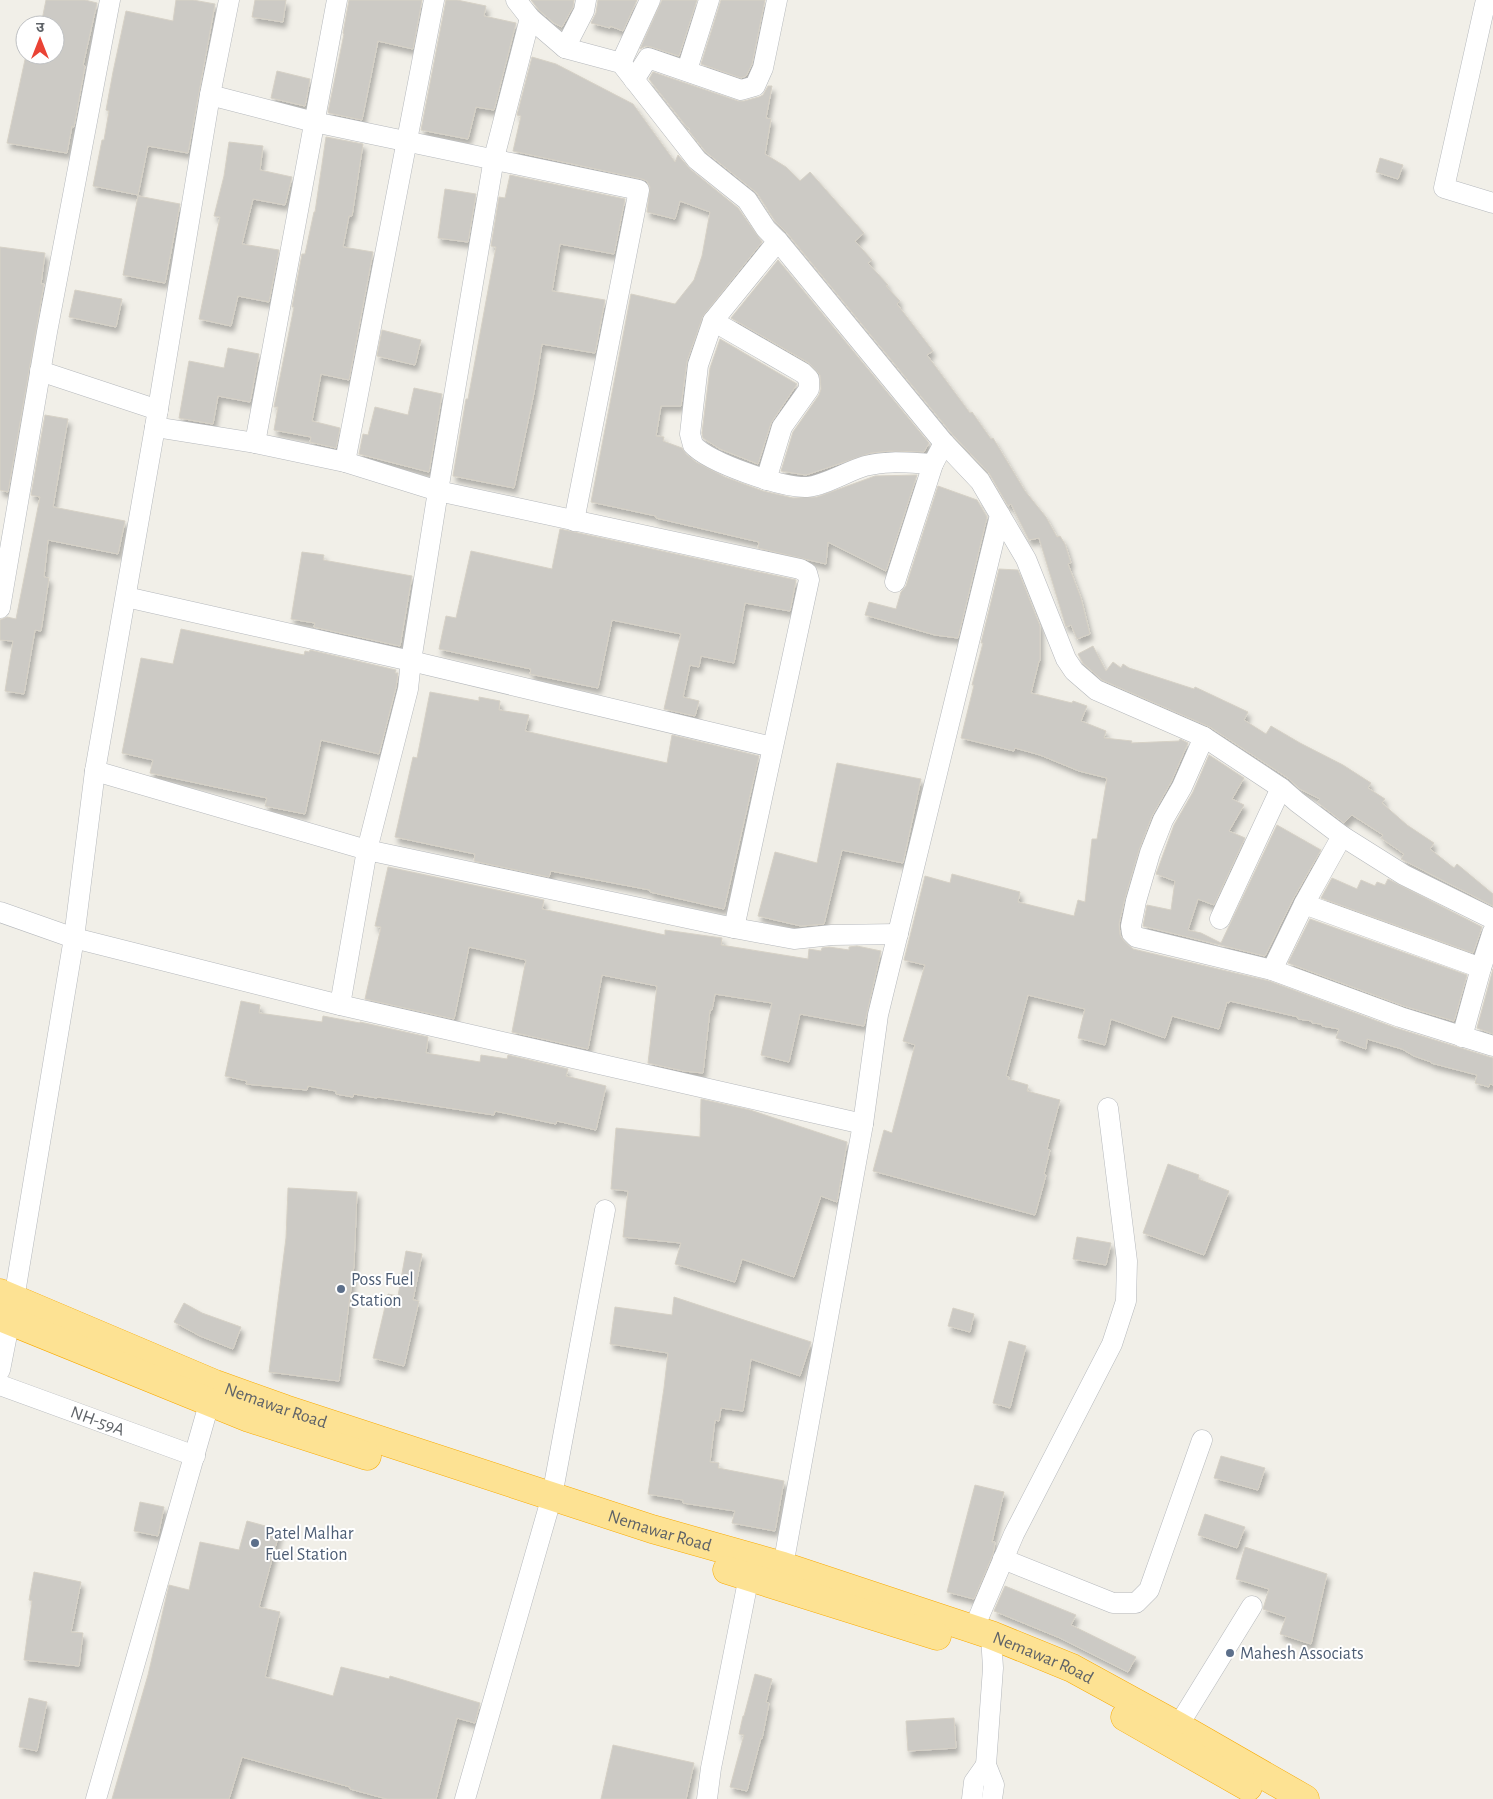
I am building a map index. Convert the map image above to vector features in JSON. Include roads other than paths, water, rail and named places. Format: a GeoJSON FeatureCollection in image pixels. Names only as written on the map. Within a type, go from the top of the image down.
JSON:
{"type":"FeatureCollection","features":[{"type":"Feature","properties":{"kind":"highway","name":"Nemawar Road"},"geometry":{"type":"LineString","coordinates":[[6,1308],[213,1393],[249,1418],[549,1504],[652,1529],[783,1566],[1072,1668],[1305,1799]]}},
{"type":"Feature","properties":{"kind":"highway","name":"Nemawar Road"},"geometry":{"type":"LineString","coordinates":[[549,1504],[748,1576],[986,1638],[1269,1799]]}},
{"type":"Feature","properties":{"kind":"street"},"geometry":{"type":"LineString","coordinates":[[0,608],[40,371],[110,0]]}},
{"type":"Feature","properties":{"kind":"street"},"geometry":{"type":"LineString","coordinates":[[0,1370],[6,1308],[74,938],[96,771],[210,95],[229,0]]}},
{"type":"Feature","properties":{"kind":"street"},"geometry":{"type":"LineString","coordinates":[[255,443],[337,0]]}},
{"type":"Feature","properties":{"kind":"street"},"geometry":{"type":"LineString","coordinates":[[345,462],[434,0]]}},
{"type":"Feature","properties":{"kind":"street"},"geometry":{"type":"LineString","coordinates":[[516,0],[530,18],[565,48],[621,63],[697,160],[747,200],[766,229],[778,241],[944,443],[980,481],[1026,558],[1058,641],[1074,671],[1096,690],[1204,737],[1281,788],[1342,836],[1404,875],[1493,919]]}},
{"type":"Feature","properties":{"kind":"street"},"geometry":{"type":"LineString","coordinates":[[565,48],[584,11],[586,0]]}},
{"type":"Feature","properties":{"kind":"street"},"geometry":{"type":"LineString","coordinates":[[621,63],[650,0]]}},
{"type":"Feature","properties":{"kind":"street"},"geometry":{"type":"LineString","coordinates":[[687,70],[709,0]]}},
{"type":"Feature","properties":{"kind":"street"},"geometry":{"type":"LineString","coordinates":[[634,80],[648,58],[741,90],[754,86],[763,68],[777,0]]}},
{"type":"Feature","properties":{"kind":"street"},"geometry":{"type":"LineString","coordinates":[[1486,0],[1444,188],[1493,203]]}},
{"type":"Feature","properties":{"kind":"street"},"geometry":{"type":"LineString","coordinates":[[340,1005],[366,850],[408,689],[438,491],[494,158],[530,18]]}},
{"type":"Feature","properties":{"kind":"street"},"geometry":{"type":"LineString","coordinates":[[210,95],[314,122],[494,158],[639,190],[574,521]]}},
{"type":"Feature","properties":{"kind":"street"},"geometry":{"type":"LineString","coordinates":[[778,241],[713,321],[698,365],[690,440],[696,448],[716,459],[766,480],[796,486],[809,487],[864,466],[879,463],[933,464]]}},
{"type":"Feature","properties":{"kind":"street"},"geometry":{"type":"LineString","coordinates":[[713,321],[803,373],[809,380],[809,389],[782,426],[766,480]]}},
{"type":"Feature","properties":{"kind":"street"},"geometry":{"type":"LineString","coordinates":[[40,371],[156,418],[255,443],[345,462],[438,491],[800,569],[808,573],[809,580],[734,928]]}},
{"type":"Feature","properties":{"kind":"street"},"geometry":{"type":"LineString","coordinates":[[895,582],[933,464],[944,443]]}},
{"type":"Feature","properties":{"kind":"street"},"geometry":{"type":"LineString","coordinates":[[783,1566],[863,1124],[878,1015],[1000,514]]}},
{"type":"Feature","properties":{"kind":"street"},"geometry":{"type":"LineString","coordinates":[[126,597],[411,661],[772,747]]}},
{"type":"Feature","properties":{"kind":"street"},"geometry":{"type":"LineString","coordinates":[[1204,737],[1182,787],[1163,820],[1150,853],[1136,901],[1131,926],[1132,933],[1136,937],[1272,970],[1400,1017],[1493,1046]]}},
{"type":"Feature","properties":{"kind":"street"},"geometry":{"type":"LineString","coordinates":[[96,771],[366,850],[734,928],[794,939],[832,934],[898,934]]}},
{"type":"Feature","properties":{"kind":"street"},"geometry":{"type":"LineString","coordinates":[[1220,919],[1281,788]]}},
{"type":"Feature","properties":{"kind":"street"},"geometry":{"type":"LineString","coordinates":[[1272,970],[1304,904],[1342,836]]}},
{"type":"Feature","properties":{"kind":"street"},"geometry":{"type":"LineString","coordinates":[[1304,904],[1481,968]]}},
{"type":"Feature","properties":{"kind":"street"},"geometry":{"type":"LineString","coordinates":[[0,912],[74,938],[340,1005],[863,1124]]}},
{"type":"Feature","properties":{"kind":"street"},"geometry":{"type":"LineString","coordinates":[[1462,1037],[1493,931]]}},
{"type":"Feature","properties":{"kind":"street"},"geometry":{"type":"LineString","coordinates":[[992,1799],[994,1785],[986,1765],[992,1668],[986,1638],[1004,1559],[1014,1534],[1112,1344],[1126,1301],[1127,1261],[1108,1108]]}},
{"type":"Feature","properties":{"kind":"street"},"geometry":{"type":"LineString","coordinates":[[465,1799],[549,1504],[605,1210]]}},
{"type":"Feature","properties":{"kind":"street","name":"NH-59A"},"geometry":{"type":"LineString","coordinates":[[0,1385],[195,1456]]}},
{"type":"Feature","properties":{"kind":"street"},"geometry":{"type":"LineString","coordinates":[[96,1799],[213,1393]]}},
{"type":"Feature","properties":{"kind":"street"},"geometry":{"type":"LineString","coordinates":[[1004,1559],[1113,1603],[1136,1603],[1150,1590],[1202,1440]]}},
{"type":"Feature","properties":{"kind":"street"},"geometry":{"type":"LineString","coordinates":[[707,1799],[748,1576]]}},
{"type":"Feature","properties":{"kind":"street"},"geometry":{"type":"LineString","coordinates":[[1178,1726],[1252,1606]]}},
{"type":"Feature","properties":{"kind":"street"},"geometry":{"type":"LineString","coordinates":[[972,1799],[974,1782],[986,1765]]}},
{"type":"Feature","properties":{"kind":"place","name":"Poss Fuel Station"},"geometry":{"type":"Point","coordinates":[341,1289]}},
{"type":"Feature","properties":{"kind":"place","name":"Patel Malhar Fuel Station"},"geometry":{"type":"Point","coordinates":[255,1543]}},
{"type":"Feature","properties":{"kind":"place","name":"Mahesh Associats"},"geometry":{"type":"Point","coordinates":[1230,1653]}}]}
